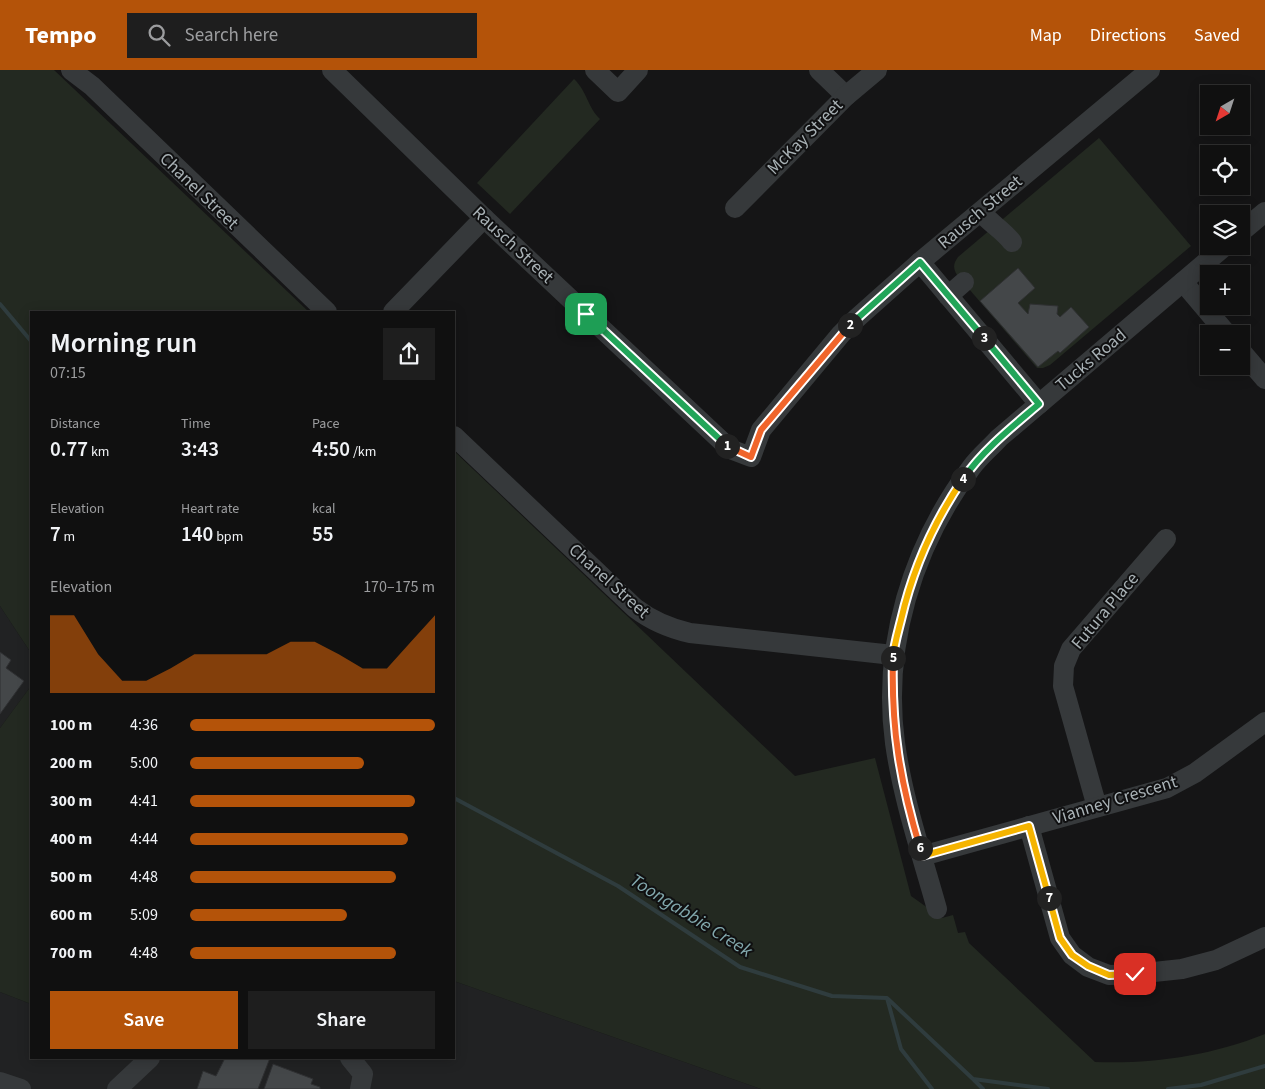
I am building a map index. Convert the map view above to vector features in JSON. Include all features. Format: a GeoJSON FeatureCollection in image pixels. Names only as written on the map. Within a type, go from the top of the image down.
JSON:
{"type":"FeatureCollection","features":[{"type":"Feature","properties":{"kind":"street","name":"Chanel Street"},"geometry":{"type":"LineString","coordinates":[[71,70],[92,86],[325,311]]}},
{"type":"Feature","properties":{"kind":"street","name":"Rausch Street"},"geometry":{"type":"LineString","coordinates":[[332,70],[484,218],[730,449],[751,457],[761,430],[841,334],[920,262],[1150,70]]}},
{"type":"Feature","properties":{"kind":"street"},"geometry":{"type":"LineString","coordinates":[[595,70],[618,92],[638,70]]}},
{"type":"Feature","properties":{"kind":"street"},"geometry":{"type":"LineString","coordinates":[[819,70],[846,96]]}},
{"type":"Feature","properties":{"kind":"street","name":"McKay Street"},"geometry":{"type":"LineString","coordinates":[[735,208],[846,96],[877,70]]}},
{"type":"Feature","properties":{"kind":"street"},"geometry":{"type":"LineString","coordinates":[[981,212],[994,227],[1004,231],[1012,242]]}},
{"type":"Feature","properties":{"kind":"street"},"geometry":{"type":"LineString","coordinates":[[1250,224],[1265,212]]}},
{"type":"Feature","properties":{"kind":"street"},"geometry":{"type":"LineString","coordinates":[[394,311],[484,218]]}},
{"type":"Feature","properties":{"kind":"street","name":"Tucks Road"},"geometry":{"type":"LineString","coordinates":[[937,909],[907,806],[895,744],[892,700],[893,655],[908,589],[920,556],[936,520],[972,466],[1000,438],[1039,404],[1214,255]]}},
{"type":"Feature","properties":{"kind":"street"},"geometry":{"type":"LineString","coordinates":[[920,262],[1039,404]]}},
{"type":"Feature","properties":{"kind":"street"},"geometry":{"type":"LineString","coordinates":[[948,296],[964,282]]}},
{"type":"Feature","properties":{"kind":"street"},"geometry":{"type":"LineString","coordinates":[[1183,282],[1219,325]]}},
{"type":"Feature","properties":{"kind":"street"},"geometry":{"type":"LineString","coordinates":[[1250,362],[1265,379]]}},
{"type":"Feature","properties":{"kind":"street","name":"Chanel Street"},"geometry":{"type":"LineString","coordinates":[[455,437],[635,608],[649,619],[670,629],[690,633],[893,655]]}},
{"type":"Feature","properties":{"kind":"street","name":"Futura Place"},"geometry":{"type":"LineString","coordinates":[[1097,807],[1064,686],[1064,666],[1071,649],[1166,539]]}},
{"type":"Feature","properties":{"kind":"street","name":"Vianney Crescent"},"geometry":{"type":"LineString","coordinates":[[922,856],[1167,788],[1195,773],[1265,722]]}},
{"type":"Feature","properties":{"kind":"street"},"geometry":{"type":"LineString","coordinates":[[1029,826],[1060,938],[1072,955],[1088,966],[1109,975],[1182,969],[1216,960],[1265,937]]}},
{"type":"Feature","properties":{"kind":"street"},"geometry":{"type":"LineString","coordinates":[[118,1089],[149,1059]]}},
{"type":"Feature","properties":{"kind":"street"},"geometry":{"type":"LineString","coordinates":[[351,1059],[363,1074],[360,1089]]}},
{"type":"Feature","properties":{"kind":"street"},"geometry":{"type":"LineString","coordinates":[[0,1082],[21,1089]]}},
{"type":"Feature","properties":{"kind":"shaded area"},"geometry":{"type":"Polygon","coordinates":[[[0,70],[54,70],[308,311],[30,311],[30,651],[0,606],[0,70]]]}},
{"type":"Feature","properties":{"kind":"shaded area"},"geometry":{"type":"Polygon","coordinates":[[[574,79],[600,119],[510,214],[477,183],[574,79]]]}},
{"type":"Feature","properties":{"kind":"shaded area"},"geometry":{"type":"Polygon","coordinates":[[[1099,138],[1191,246],[1050,365],[1037,368],[957,275],[954,264],[958,257],[1099,138]]]}},
{"type":"Feature","properties":{"kind":"shaded area"},"geometry":{"type":"Polygon","coordinates":[[[455,452],[795,776],[875,758],[911,896],[942,918],[953,915],[958,933],[965,932],[969,943],[1095,1062],[1138,1062],[1181,1057],[1223,1048],[1265,1034],[1265,1089],[761,1089],[455,981],[455,452]]]}},
{"type":"Feature","properties":{"kind":"shaded area"},"geometry":{"type":"Polygon","coordinates":[[[0,606],[30,651],[30,687],[0,728],[0,606]]]}},
{"type":"Feature","properties":{"kind":"shaded area"},"geometry":{"type":"Polygon","coordinates":[[[30,687],[30,1004],[0,992],[0,728],[30,687]]]}},
{"type":"Feature","properties":{"kind":"shaded area"},"geometry":{"type":"Polygon","coordinates":[[[455,981],[761,1089],[0,1089],[0,992],[30,1004],[30,1059],[455,1059],[455,981]]]}},
{"type":"Feature","properties":{"kind":"building"},"geometry":{"type":"Polygon","coordinates":[[[1018,268],[1035,288],[1018,303],[1028,314],[1030,304],[1058,306],[1057,314],[1060,317],[1071,307],[1089,327],[1060,353],[1058,351],[1038,367],[980,301],[1018,268]]]}},
{"type":"Feature","properties":{"kind":"building"},"geometry":{"type":"Polygon","coordinates":[[[0,652],[11,660],[6,668],[24,681],[0,714],[0,652]]]}},
{"type":"Feature","properties":{"kind":"building"},"geometry":{"type":"Polygon","coordinates":[[[224,1059],[270,1059],[258,1089],[197,1089],[203,1071],[216,1076],[224,1059]]]}},
{"type":"Feature","properties":{"kind":"building"},"geometry":{"type":"Polygon","coordinates":[[[273,1064],[313,1079],[311,1084],[320,1087],[320,1089],[264,1089],[273,1064]]]}},
{"type":"Feature","properties":{"kind":"waterway","name":"Toongabbie Creek"},"geometry":{"type":"LineString","coordinates":[[0,304],[30,340]]}},
{"type":"Feature","properties":{"kind":"waterway","name":"Toongabbie Creek"},"geometry":{"type":"LineString","coordinates":[[455,799],[618,886],[740,967],[832,996],[887,998],[901,1049],[932,1089]]}},
{"type":"Feature","properties":{"kind":"waterway"},"geometry":{"type":"LineString","coordinates":[[888,999],[973,1079],[1048,1089]]}},
{"type":"Feature","properties":{"kind":"waterway"},"geometry":{"type":"LineString","coordinates":[[1168,1089],[1201,1085],[1265,1066]]}},
{"type":"Feature","properties":{"kind":"waterway"},"geometry":{"type":"LineString","coordinates":[[974,1080],[983,1089]]}},
{"type":"Feature","properties":{"kind":"route"},"geometry":{"type":"LineString","coordinates":[[586,314],[730,449],[751,457],[761,430],[841,334],[920,262],[1039,404],[1000,438],[972,466],[936,520],[920,556],[908,589],[893,655],[892,700],[895,744],[907,806],[922,856],[1029,826],[1060,938],[1072,955],[1088,966],[1109,975],[1135,974]]}}]}
